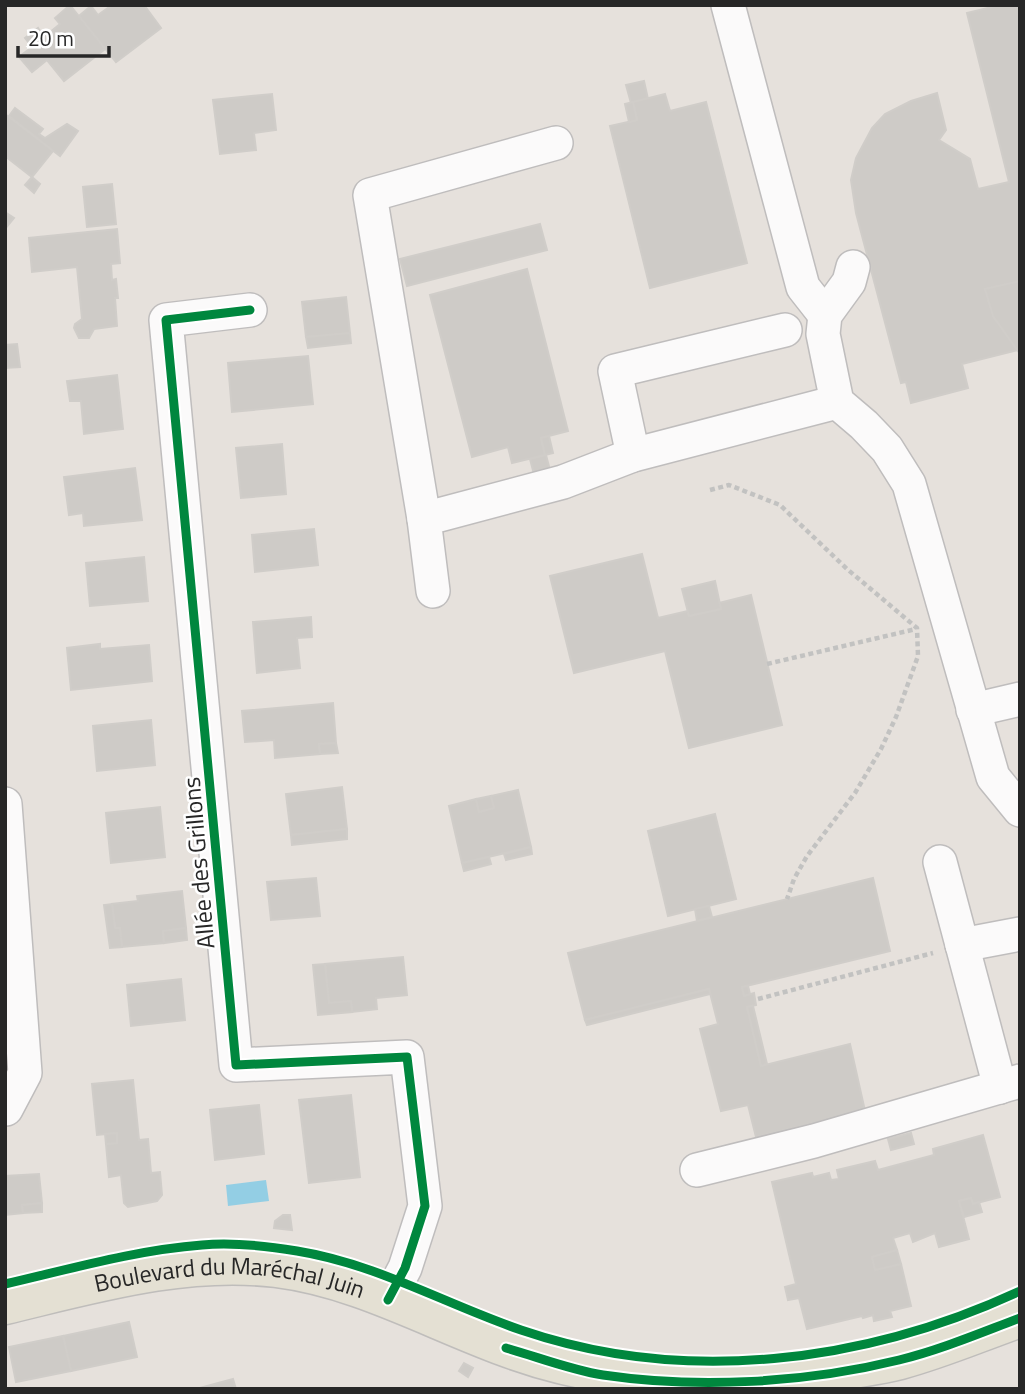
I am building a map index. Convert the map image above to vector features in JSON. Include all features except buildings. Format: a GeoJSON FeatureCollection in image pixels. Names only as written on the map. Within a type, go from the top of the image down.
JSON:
{"type":"FeatureCollection","features":[{"type":"Feature","properties":{"kind":"main road","name":"Boulevard du Maréchal Juin"},"geometry":{"type":"LineString","coordinates":[[5,1305],[144,1273],[205,1266],[275,1268],[337,1280],[506,1348],[601,1375],[713,1383],[844,1371],[901,1360],[1020,1318]]}},
{"type":"Feature","properties":{"kind":"street"},"geometry":{"type":"LineString","coordinates":[[728,5],[803,287],[825,315]]}},
{"type":"Feature","properties":{"kind":"street"},"geometry":{"type":"LineString","coordinates":[[433,591],[424,519],[370,195],[555,143]]}},
{"type":"Feature","properties":{"kind":"street"},"geometry":{"type":"LineString","coordinates":[[853,267],[849,282],[825,315],[823,334],[837,402],[887,449],[909,484],[993,777],[1020,810]]}},
{"type":"Feature","properties":{"kind":"street","name":"Allée des Grillons"},"geometry":{"type":"LineString","coordinates":[[250,310],[166,320],[236,1065],[407,1057],[425,1206],[405,1268],[388,1300]]}},
{"type":"Feature","properties":{"kind":"street"},"geometry":{"type":"LineString","coordinates":[[634,455],[615,370],[785,330]]}},
{"type":"Feature","properties":{"kind":"street"},"geometry":{"type":"LineString","coordinates":[[424,519],[563,482],[634,455],[837,402]]}},
{"type":"Feature","properties":{"kind":"street"},"geometry":{"type":"LineString","coordinates":[[973,710],[1020,699]]}},
{"type":"Feature","properties":{"kind":"street"},"geometry":{"type":"LineString","coordinates":[[5,804],[25,1073],[6,1109]]}},
{"type":"Feature","properties":{"kind":"street"},"geometry":{"type":"LineString","coordinates":[[697,1170],[814,1141],[1010,1084],[962,945],[940,862]]}},
{"type":"Feature","properties":{"kind":"street"},"geometry":{"type":"LineString","coordinates":[[962,945],[1020,934]]}},
{"type":"Feature","properties":{"kind":"path"},"geometry":{"type":"LineString","coordinates":[[710,490],[729,485],[780,505],[847,569],[917,628],[918,656],[886,738],[870,770],[807,856],[794,878],[787,899]]}},
{"type":"Feature","properties":{"kind":"path"},"geometry":{"type":"LineString","coordinates":[[767,664],[917,628]]}},
{"type":"Feature","properties":{"kind":"path"},"geometry":{"type":"LineString","coordinates":[[758,999],[962,945]]}},
{"type":"Feature","properties":{"kind":"water"},"geometry":{"type":"Polygon","coordinates":[[[266,1180],[269,1201],[228,1206],[226,1185],[266,1180]]]}},
{"type":"Feature","properties":{"kind":"cycle path"},"geometry":{"type":"LineString","coordinates":[[250,310],[166,320],[236,1065],[407,1057],[425,1206],[405,1268],[388,1300]]}},
{"type":"Feature","properties":{"kind":"cycle path"},"geometry":{"type":"LineString","coordinates":[[5,1284],[177,1247],[214,1244],[262,1246],[297,1251],[355,1265],[493,1320],[583,1347],[646,1358],[710,1361],[774,1358],[837,1350],[900,1335],[961,1316],[1020,1291]]}},
{"type":"Feature","properties":{"kind":"cycle path"},"geometry":{"type":"LineString","coordinates":[[506,1348],[591,1373],[639,1379],[676,1382],[790,1379],[899,1360],[1020,1318]]}}]}
